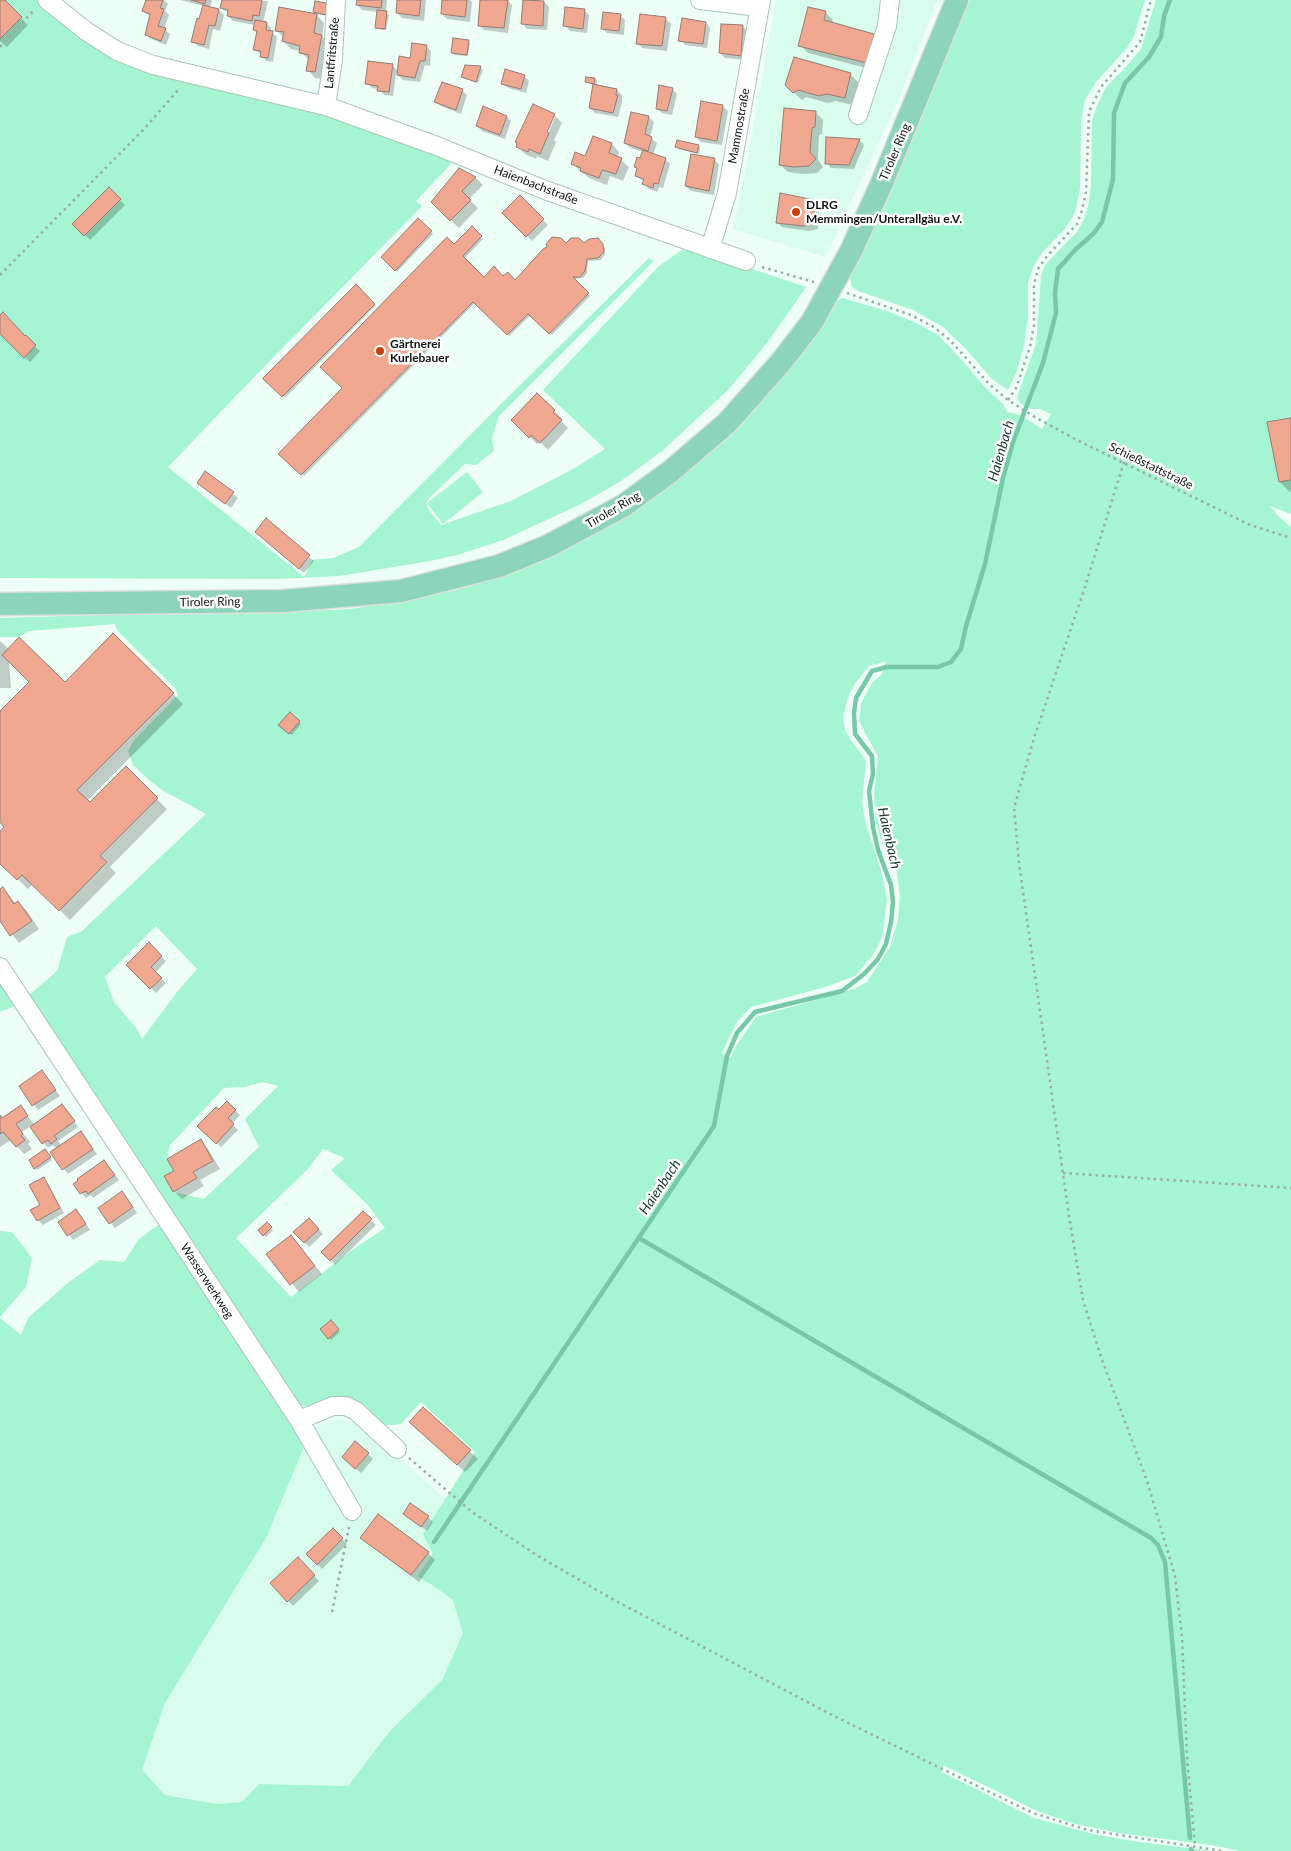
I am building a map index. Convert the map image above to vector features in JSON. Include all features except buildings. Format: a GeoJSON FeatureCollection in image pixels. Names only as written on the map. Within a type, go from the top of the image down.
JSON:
{"type":"FeatureCollection","features":[{"type":"Feature","properties":{"kind":"main road","name":"Tiroler Ring"},"geometry":{"type":"LineString","coordinates":[[0,604],[273,601],[357,596],[401,591],[499,566],[548,546],[623,506],[650,488],[701,447],[727,423],[782,361],[812,322],[819,287],[881,185],[957,0]]}},
{"type":"Feature","properties":{"kind":"street","name":"Lantfritstraße"},"geometry":{"type":"LineString","coordinates":[[326,106],[333,60],[336,0]]}},
{"type":"Feature","properties":{"kind":"street"},"geometry":{"type":"LineString","coordinates":[[700,0],[760,3]]}},
{"type":"Feature","properties":{"kind":"street"},"geometry":{"type":"LineString","coordinates":[[858,114],[887,26],[890,0]]}},
{"type":"Feature","properties":{"kind":"street","name":"Haienbachstraße"},"geometry":{"type":"LineString","coordinates":[[42,3],[117,51],[153,65],[326,106],[437,146],[545,190],[746,261]]}},
{"type":"Feature","properties":{"kind":"street","name":"Mammostraße"},"geometry":{"type":"LineString","coordinates":[[710,249],[727,193],[760,3]]}},
{"type":"Feature","properties":{"kind":"street","name":"Wasserwerkweg"},"geometry":{"type":"LineString","coordinates":[[0,967],[298,1420],[352,1511]]}},
{"type":"Feature","properties":{"kind":"street"},"geometry":{"type":"LineString","coordinates":[[298,1420],[333,1406],[346,1406],[356,1411],[397,1449]]}},
{"type":"Feature","properties":{"kind":"path"},"geometry":{"type":"LineString","coordinates":[[746,261],[819,287],[911,315],[934,327],[950,340],[989,384],[1008,400],[1016,388],[1030,347],[1034,325],[1034,285],[1038,269],[1047,256],[1077,224],[1082,210],[1086,192],[1089,112],[1101,87],[1140,42],[1151,0]]}},
{"type":"Feature","properties":{"kind":"path"},"geometry":{"type":"LineString","coordinates":[[0,47],[42,3]]}},
{"type":"Feature","properties":{"kind":"path"},"geometry":{"type":"LineString","coordinates":[[0,275],[170,101],[190,74]]}},
{"type":"Feature","properties":{"kind":"path","name":"Schießstattstraße"},"geometry":{"type":"LineString","coordinates":[[1008,400],[1075,439],[1250,525],[1291,538]]}},
{"type":"Feature","properties":{"kind":"path"},"geometry":{"type":"LineString","coordinates":[[1124,462],[1084,590],[1034,738],[1014,808],[1019,863],[1083,1300],[1100,1357],[1147,1482],[1175,1576],[1182,1637],[1194,1845]]}},
{"type":"Feature","properties":{"kind":"path"},"geometry":{"type":"LineString","coordinates":[[1063,1173],[1291,1188]]}},
{"type":"Feature","properties":{"kind":"path"},"geometry":{"type":"LineString","coordinates":[[397,1449],[464,1506],[538,1556],[616,1601],[834,1716],[1033,1813],[1058,1822],[1103,1833],[1194,1845],[1222,1851]]}},
{"type":"Feature","properties":{"kind":"path"},"geometry":{"type":"LineString","coordinates":[[332,1612],[352,1511]]}},
{"type":"Feature","properties":{"kind":"shaded area"},"geometry":{"type":"Polygon","coordinates":[[[776,0],[937,0],[897,103],[825,257],[733,229],[745,174],[776,0]]]}},
{"type":"Feature","properties":{"kind":"shaded area"},"geometry":{"type":"Polygon","coordinates":[[[339,1419],[362,1424],[445,1499],[423,1534],[433,1554],[417,1575],[453,1600],[463,1632],[442,1680],[389,1732],[348,1786],[259,1784],[242,1802],[216,1804],[165,1795],[142,1770],[165,1703],[266,1538],[312,1428],[339,1419]]]}},
{"type":"Feature","properties":{"kind":"green space"},"geometry":{"type":"Polygon","coordinates":[[[0,0],[38,0],[101,51],[124,63],[146,71],[318,111],[452,159],[449,166],[416,201],[422,206],[168,467],[304,577],[312,560],[333,558],[359,547],[649,258],[653,261],[642,273],[499,416],[492,438],[494,451],[476,465],[465,464],[431,496],[426,503],[441,525],[511,501],[573,469],[605,449],[543,390],[659,266],[682,250],[701,252],[806,287],[767,343],[729,389],[662,451],[621,481],[581,504],[503,540],[457,555],[430,561],[339,576],[278,579],[0,578],[0,0]]]}},
{"type":"Feature","properties":{"kind":"green space"},"geometry":{"type":"Polygon","coordinates":[[[970,0],[1145,0],[1134,36],[1127,48],[1096,82],[1084,102],[1081,124],[1080,189],[1075,213],[1064,230],[1042,253],[1033,267],[1028,283],[1028,315],[1024,346],[1016,373],[1008,390],[992,379],[967,350],[943,327],[913,310],[858,291],[852,287],[850,278],[885,207],[970,0]]]}},
{"type":"Feature","properties":{"kind":"green space"},"geometry":{"type":"Polygon","coordinates":[[[1156,0],[1291,0],[1291,514],[1270,506],[1291,527],[1291,1851],[1240,1851],[1211,1845],[1119,1833],[1075,1824],[1037,1811],[943,1765],[942,1772],[1034,1818],[1097,1835],[1212,1851],[0,1851],[0,1318],[21,1335],[28,1318],[69,1282],[100,1260],[124,1262],[139,1239],[162,1222],[306,1442],[266,1538],[165,1703],[142,1770],[165,1795],[216,1804],[242,1802],[259,1784],[348,1786],[389,1732],[442,1680],[463,1633],[453,1600],[417,1576],[433,1554],[423,1534],[475,1452],[421,1402],[401,1424],[393,1425],[382,1425],[296,1404],[28,996],[57,971],[67,937],[82,931],[206,814],[162,790],[133,765],[128,751],[134,740],[178,695],[175,688],[117,630],[115,624],[29,631],[19,637],[0,637],[0,618],[247,614],[351,609],[456,590],[507,574],[555,555],[600,531],[635,511],[682,477],[721,444],[755,409],[792,367],[836,301],[842,298],[887,311],[938,335],[983,385],[1004,405],[1007,412],[1020,415],[1042,429],[1051,414],[1040,409],[1031,409],[1020,403],[1017,397],[1036,344],[1041,276],[1045,265],[1077,232],[1085,217],[1091,184],[1092,122],[1096,108],[1106,87],[1141,49],[1156,0]],[[886,661],[869,666],[848,696],[843,718],[845,731],[866,761],[862,802],[865,821],[882,874],[887,899],[883,933],[880,942],[873,955],[855,976],[825,987],[751,1007],[737,1022],[722,1053],[731,1058],[736,1046],[756,1017],[854,989],[867,982],[890,947],[898,920],[900,896],[897,872],[883,846],[876,823],[874,795],[878,757],[859,721],[861,703],[872,683],[882,674],[886,661]],[[156,926],[105,977],[114,1002],[137,1029],[142,1039],[177,992],[197,969],[156,926]],[[263,1082],[244,1087],[224,1088],[170,1145],[167,1159],[174,1171],[164,1176],[173,1192],[204,1199],[259,1147],[245,1119],[278,1086],[263,1082]],[[323,1149],[308,1169],[236,1238],[291,1297],[355,1248],[385,1228],[367,1204],[331,1170],[345,1158],[323,1149]]]}},
{"type":"Feature","properties":{"kind":"green space"},"geometry":{"type":"Polygon","coordinates":[[[467,472],[483,492],[443,524],[427,503],[467,472]]]}},
{"type":"Feature","properties":{"kind":"green space"},"geometry":{"type":"Polygon","coordinates":[[[0,979],[17,1005],[0,1012],[0,979]]]}},
{"type":"Feature","properties":{"kind":"green space"},"geometry":{"type":"Polygon","coordinates":[[[0,1231],[12,1232],[32,1258],[26,1287],[0,1317],[0,1231]]]}},
{"type":"Feature","properties":{"kind":"waterway","name":"Haienbach"},"geometry":{"type":"LineString","coordinates":[[434,1542],[714,1126],[727,1056],[737,1033],[755,1012],[842,991],[864,974],[878,959],[886,944],[893,902],[891,885],[878,850],[873,827],[869,791],[873,774],[872,756],[855,734],[854,713],[856,698],[872,671],[887,667],[938,667],[951,662],[961,649],[985,564],[1003,478],[1013,442],[1043,363],[1056,313],[1055,293],[1058,269],[1093,234],[1102,222],[1113,179],[1114,113],[1125,83],[1149,57],[1161,37],[1164,16],[1170,0]]}},
{"type":"Feature","properties":{"kind":"waterway"},"geometry":{"type":"LineString","coordinates":[[639,1238],[1151,1538],[1158,1545],[1165,1562],[1190,1838]]}},
{"type":"Feature","properties":{"kind":"place","name":"DLRG Memmingen/Unterallgäu e.V."},"geometry":{"type":"Point","coordinates":[796,212]}},
{"type":"Feature","properties":{"kind":"place","name":"Gärtnerei Kurlebauer"},"geometry":{"type":"Point","coordinates":[380,351]}}]}
